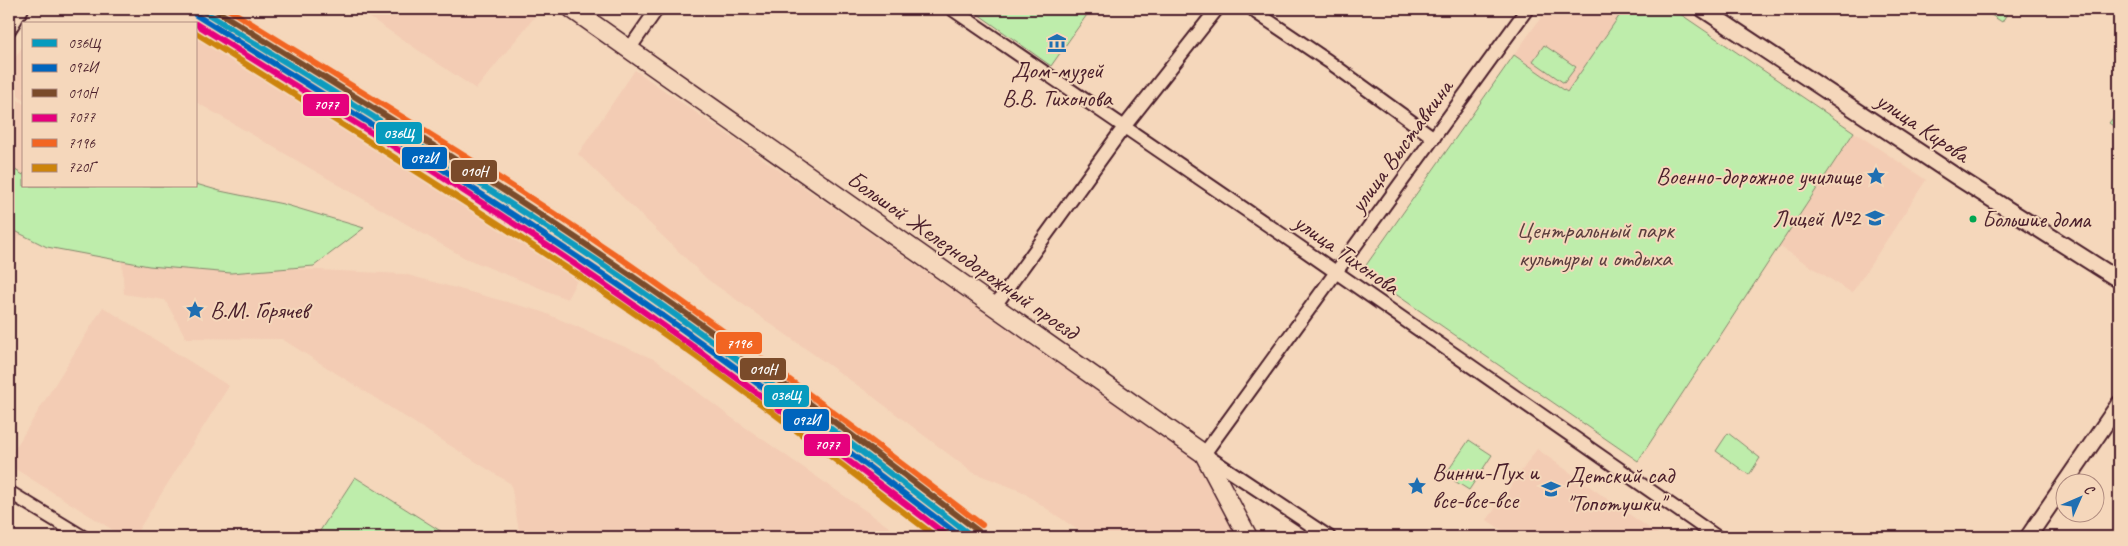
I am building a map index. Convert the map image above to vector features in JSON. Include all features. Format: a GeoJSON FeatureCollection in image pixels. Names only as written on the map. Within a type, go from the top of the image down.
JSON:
{"type":"FeatureCollection","features":[{"type":"Feature","properties":{"kind":"main road","name":"Большой Железнодорожный проезд"},"geometry":{"type":"LineString","coordinates":[[572,9],[630,48],[1204,454]]}},
{"type":"Feature","properties":{"kind":"main road"},"geometry":{"type":"LineString","coordinates":[[1204,454],[1248,537]]}},
{"type":"Feature","properties":{"kind":"street"},"geometry":{"type":"LineString","coordinates":[[9,30],[22,9]]}},
{"type":"Feature","properties":{"kind":"street"},"geometry":{"type":"LineString","coordinates":[[630,48],[657,9]]}},
{"type":"Feature","properties":{"kind":"street","name":"улица Тихонова"},"geometry":{"type":"LineString","coordinates":[[952,9],[1717,537]]}},
{"type":"Feature","properties":{"kind":"street"},"geometry":{"type":"LineString","coordinates":[[994,307],[1124,127],[1217,9]]}},
{"type":"Feature","properties":{"kind":"street"},"geometry":{"type":"LineString","coordinates":[[1253,9],[1434,138]]}},
{"type":"Feature","properties":{"kind":"street","name":"улица Выставкина"},"geometry":{"type":"LineString","coordinates":[[1204,454],[1527,9]]}},
{"type":"Feature","properties":{"kind":"street","name":"улица Кирова"},"geometry":{"type":"LineString","coordinates":[[1703,9],[1957,177],[2119,280]]}},
{"type":"Feature","properties":{"kind":"street"},"geometry":{"type":"LineString","coordinates":[[2028,537],[2119,404]]}},
{"type":"Feature","properties":{"kind":"street","name":"Большой Железнодорожный проезд"},"geometry":{"type":"LineString","coordinates":[[1204,454],[1329,537]]}},
{"type":"Feature","properties":{"kind":"street"},"geometry":{"type":"LineString","coordinates":[[9,492],[83,537]]}},
{"type":"Feature","properties":{"kind":"shaded area"},"geometry":{"type":"Polygon","coordinates":[[[357,9],[541,9],[476,89],[357,9]]]}},
{"type":"Feature","properties":{"kind":"shaded area"},"geometry":{"type":"Polygon","coordinates":[[[1547,9],[1624,9],[1567,92],[1514,55],[1547,9]]]}},
{"type":"Feature","properties":{"kind":"shaded area"},"geometry":{"type":"Polygon","coordinates":[[[198,29],[430,170],[582,271],[567,299],[465,258],[198,103],[198,29]]]}},
{"type":"Feature","properties":{"kind":"shaded area"},"geometry":{"type":"Polygon","coordinates":[[[22,47],[22,99],[9,90],[9,67],[22,47]]]}},
{"type":"Feature","properties":{"kind":"shaded area"},"geometry":{"type":"Polygon","coordinates":[[[635,70],[1204,465],[1239,537],[1088,537],[1021,491],[972,472],[867,392],[707,279],[578,154],[635,70]]]}},
{"type":"Feature","properties":{"kind":"shaded area"},"geometry":{"type":"Polygon","coordinates":[[[9,94],[22,103],[22,188],[52,188],[9,252],[9,94]]]}},
{"type":"Feature","properties":{"kind":"shaded area"},"geometry":{"type":"Polygon","coordinates":[[[1854,132],[1926,180],[1852,293],[1779,246],[1854,132]]]}},
{"type":"Feature","properties":{"kind":"shaded area"},"geometry":{"type":"Polygon","coordinates":[[[122,261],[404,274],[540,311],[656,360],[729,416],[902,536],[520,537],[511,484],[282,339],[186,338],[165,300],[124,294],[122,261]]]}},
{"type":"Feature","properties":{"kind":"shaded area"},"geometry":{"type":"Polygon","coordinates":[[[103,307],[229,386],[134,537],[124,537],[9,465],[9,458],[103,307]]]}},
{"type":"Feature","properties":{"kind":"shaded area","name":"Детский сад \"Топотушки\""},"geometry":{"type":"Polygon","coordinates":[[[1537,449],[1662,537],[1512,537],[1487,520],[1537,449]]]}},
{"type":"Feature","properties":{"kind":"green space"},"geometry":{"type":"Polygon","coordinates":[[[971,9],[1091,9],[1051,66],[971,9]]]}},
{"type":"Feature","properties":{"kind":"green space","name":"Центральный парк культуры и отдыха"},"geometry":{"type":"Polygon","coordinates":[[[1624,9],[1673,9],[1854,132],[1638,461],[1362,271],[1514,55],[1567,92],[1624,9]]]}},
{"type":"Feature","properties":{"kind":"green space"},"geometry":{"type":"Polygon","coordinates":[[[1982,9],[2010,9],[2002,22],[1982,9]]]}},
{"type":"Feature","properties":{"kind":"green space"},"geometry":{"type":"Polygon","coordinates":[[[1544,45],[1576,67],[1564,83],[1533,61],[1544,45]]]}},
{"type":"Feature","properties":{"kind":"green space"},"geometry":{"type":"Polygon","coordinates":[[[2119,110],[2119,130],[2109,123],[2119,110]]]}},
{"type":"Feature","properties":{"kind":"green space"},"geometry":{"type":"Polygon","coordinates":[[[9,166],[22,174],[22,188],[198,188],[198,185],[283,204],[364,228],[314,266],[231,273],[149,266],[47,247],[9,228],[9,166]]]}},
{"type":"Feature","properties":{"kind":"green space"},"geometry":{"type":"Polygon","coordinates":[[[1728,433],[1760,458],[1749,475],[1716,451],[1728,433]]]}},
{"type":"Feature","properties":{"kind":"green space"},"geometry":{"type":"Polygon","coordinates":[[[1469,440],[1492,455],[1469,490],[1445,475],[1469,440]]]}},
{"type":"Feature","properties":{"kind":"green space"},"geometry":{"type":"Polygon","coordinates":[[[355,477],[450,537],[316,537],[355,477]]]}},
{"type":"Feature","properties":{"kind":"railway"},"geometry":{"type":"LineString","coordinates":[[917,520],[939,537]]}},
{"type":"Feature","properties":{"kind":"transit line","name":"036Щ"},"geometry":{"type":"LineString","coordinates":[[200,9],[455,168],[605,266],[745,365],[973,537]]}},
{"type":"Feature","properties":{"kind":"transit line","name":"010Н"},"geometry":{"type":"LineString","coordinates":[[214,9],[463,164],[657,293],[842,428],[978,531]]}},
{"type":"Feature","properties":{"kind":"transit line","name":"7196"},"geometry":{"type":"LineString","coordinates":[[228,9],[472,161],[616,255],[801,388],[982,525]]}},
{"type":"Feature","properties":{"kind":"transit line","name":"092И"},"geometry":{"type":"LineString","coordinates":[[196,15],[450,174],[647,304],[738,369],[961,537]]}},
{"type":"Feature","properties":{"kind":"transit line","name":"7077"},"geometry":{"type":"LineString","coordinates":[[198,25],[449,182],[598,280],[775,406],[949,537]]}},
{"type":"Feature","properties":{"kind":"transit line","name":"720Г"},"geometry":{"type":"LineString","coordinates":[[198,34],[591,284],[766,408],[936,537]]}},
{"type":"Feature","properties":{"kind":"place","name":"Дом-музей В.В. Тихонова"},"geometry":{"type":"Point","coordinates":[1057,43]}},
{"type":"Feature","properties":{"kind":"place","name":"Военно-дорожное училище"},"geometry":{"type":"Point","coordinates":[1876,176]}},
{"type":"Feature","properties":{"kind":"place","name":"Лицей №2"},"geometry":{"type":"Point","coordinates":[1875,218]}},
{"type":"Feature","properties":{"kind":"place","name":"Большие дома"},"geometry":{"type":"Point","coordinates":[1973,219]}},
{"type":"Feature","properties":{"kind":"place","name":"В.М. Горячев"},"geometry":{"type":"Point","coordinates":[195,310]}},
{"type":"Feature","properties":{"kind":"place","name":"Винни-Пух и все-все-все"},"geometry":{"type":"Point","coordinates":[1417,486]}},
{"type":"Feature","properties":{"kind":"place","name":"Детский сад \"Топотушки\""},"geometry":{"type":"Point","coordinates":[1551,489]}}]}
